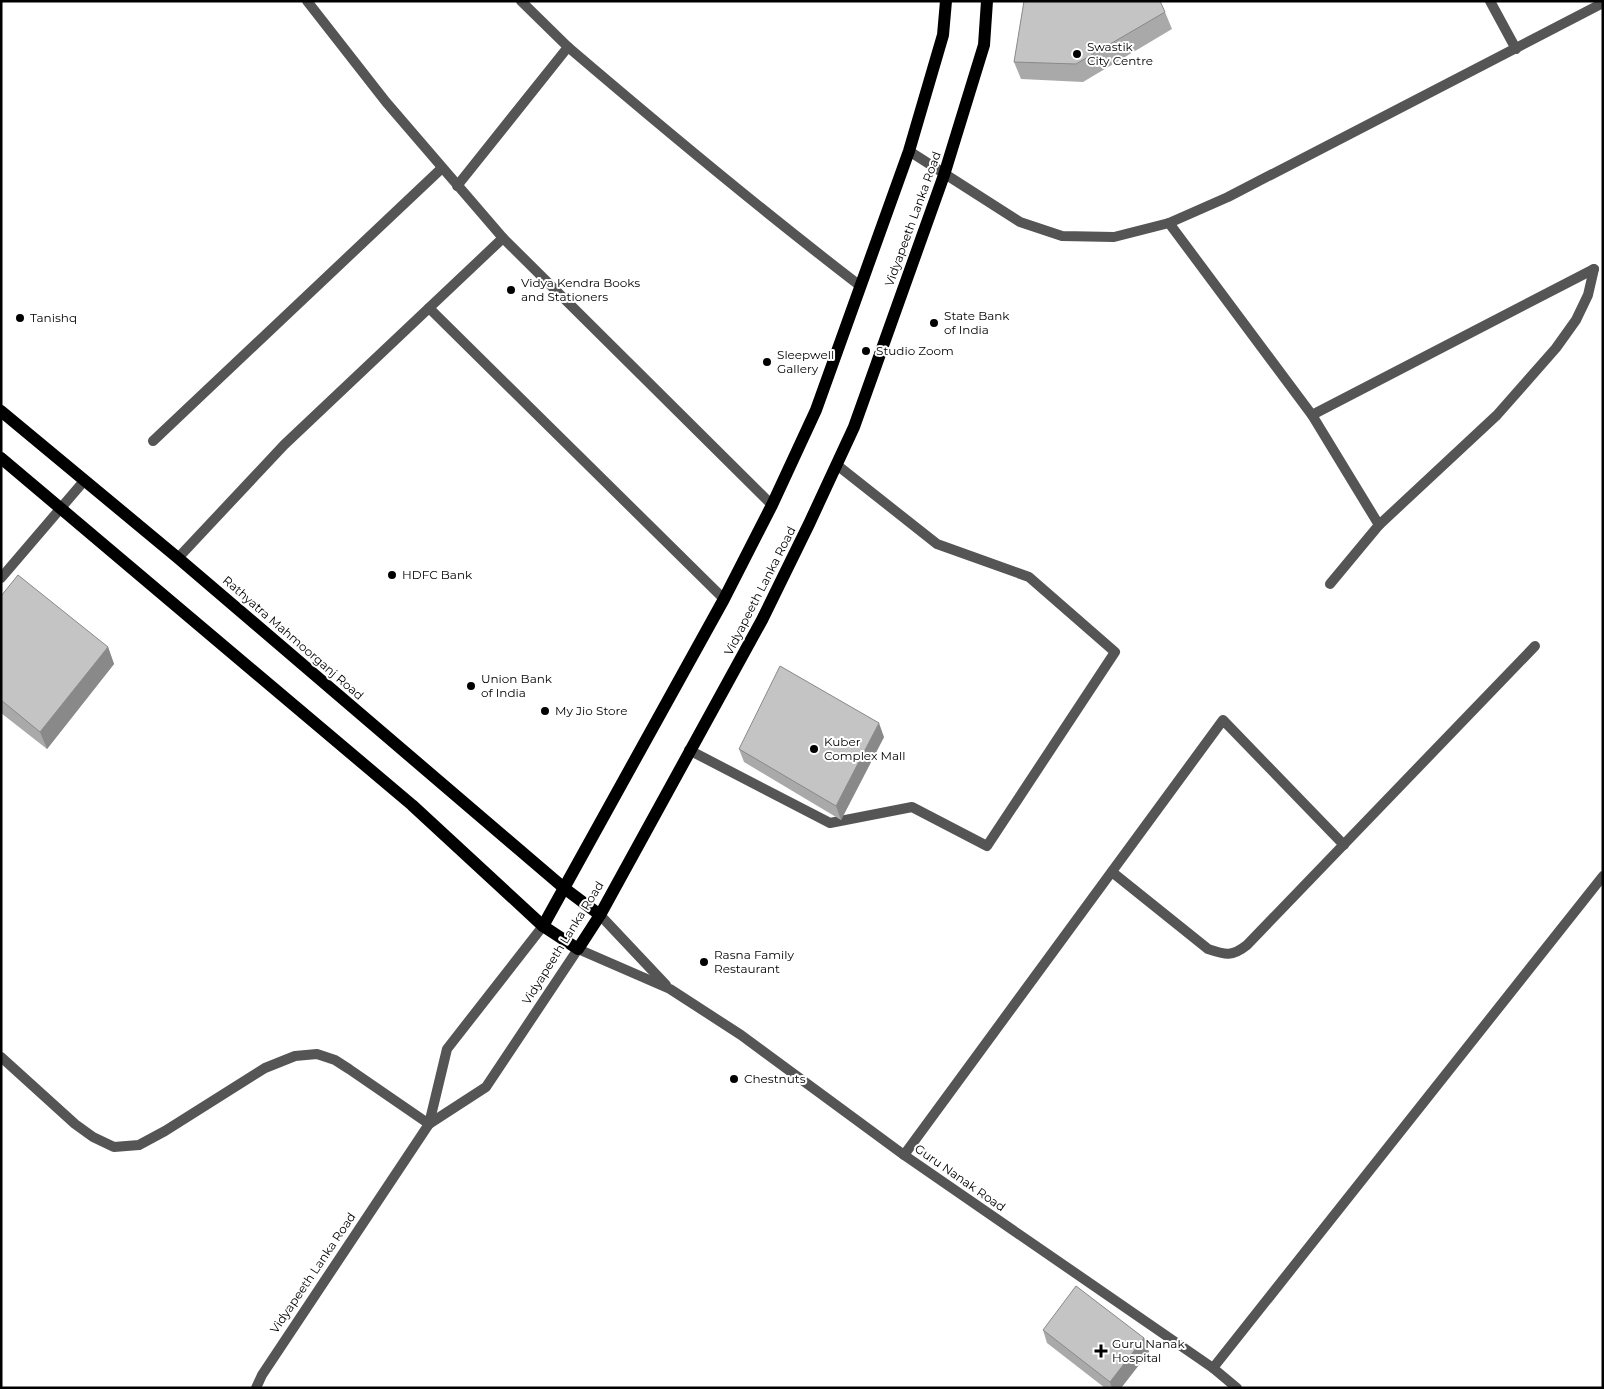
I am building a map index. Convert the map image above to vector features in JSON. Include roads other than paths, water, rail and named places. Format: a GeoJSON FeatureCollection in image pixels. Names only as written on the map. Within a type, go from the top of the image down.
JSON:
{"type":"FeatureCollection","features":[{"type":"Feature","properties":{"kind":"main road","name":"Vidyapeeth Lanka Road"},"geometry":{"type":"LineString","coordinates":[[543,926],[724,599],[772,505],[816,410],[859,285],[909,151],[943,35],[946,1]]}},
{"type":"Feature","properties":{"kind":"main road","name":"Vidyapeeth Lanka Road"},"geometry":{"type":"LineString","coordinates":[[578,949],[600,915],[762,620],[810,524],[854,427],[944,175],[984,46],[987,1]]}},
{"type":"Feature","properties":{"kind":"main road","name":"Rathyatra Mahmoorganj Road"},"geometry":{"type":"LineString","coordinates":[[1,411],[178,558],[564,888]]}},
{"type":"Feature","properties":{"kind":"main road"},"geometry":{"type":"LineString","coordinates":[[1,458],[412,804],[543,926]]}},
{"type":"Feature","properties":{"kind":"main road","name":"Guru Nanak Road"},"geometry":{"type":"LineString","coordinates":[[564,888],[600,915]]}},
{"type":"Feature","properties":{"kind":"main road","name":"Guru Nanak Road"},"geometry":{"type":"LineString","coordinates":[[543,926],[578,949]]}},
{"type":"Feature","properties":{"kind":"street"},"geometry":{"type":"LineString","coordinates":[[307,1],[386,102],[503,238],[772,505]]}},
{"type":"Feature","properties":{"kind":"street"},"geometry":{"type":"LineString","coordinates":[[521,1],[568,47],[723,178],[859,285]]}},
{"type":"Feature","properties":{"kind":"street"},"geometry":{"type":"LineString","coordinates":[[1490,1],[1516,49]]}},
{"type":"Feature","properties":{"kind":"street"},"geometry":{"type":"LineString","coordinates":[[909,151],[1020,222],[1062,236],[1114,237],[1169,223],[1228,197],[1603,3]]}},
{"type":"Feature","properties":{"kind":"street"},"geometry":{"type":"LineString","coordinates":[[457,186],[568,47]]}},
{"type":"Feature","properties":{"kind":"street"},"geometry":{"type":"LineString","coordinates":[[153,440],[442,168]]}},
{"type":"Feature","properties":{"kind":"street"},"geometry":{"type":"LineString","coordinates":[[1169,223],[1312,415],[1379,525]]}},
{"type":"Feature","properties":{"kind":"street"},"geometry":{"type":"LineString","coordinates":[[178,558],[284,445],[503,238]]}},
{"type":"Feature","properties":{"kind":"street"},"geometry":{"type":"LineString","coordinates":[[1312,415],[1594,269],[1588,295],[1576,320],[1556,348],[1497,415],[1379,525],[1330,584]]}},
{"type":"Feature","properties":{"kind":"street"},"geometry":{"type":"LineString","coordinates":[[429,308],[724,599]]}},
{"type":"Feature","properties":{"kind":"street"},"geometry":{"type":"LineString","coordinates":[[689,750],[830,823],[912,806],[987,846],[1115,652],[1029,576],[937,544],[837,465]]}},
{"type":"Feature","properties":{"kind":"street"},"geometry":{"type":"LineString","coordinates":[[1,578],[84,481]]}},
{"type":"Feature","properties":{"kind":"street"},"geometry":{"type":"LineString","coordinates":[[1112,872],[1208,949],[1224,954],[1237,953],[1247,945],[1535,646]]}},
{"type":"Feature","properties":{"kind":"street"},"geometry":{"type":"LineString","coordinates":[[904,1155],[1223,720],[1344,845]]}},
{"type":"Feature","properties":{"kind":"street"},"geometry":{"type":"LineString","coordinates":[[1213,1368],[1603,876]]}},
{"type":"Feature","properties":{"kind":"street","name":"Guru Nanak Road"},"geometry":{"type":"LineString","coordinates":[[600,915],[670,989]]}},
{"type":"Feature","properties":{"kind":"street","name":"Vidyapeeth Lanka Road"},"geometry":{"type":"LineString","coordinates":[[256,1388],[262,1375],[429,1124],[447,1049],[543,926]]}},
{"type":"Feature","properties":{"kind":"street","name":"Vidyapeeth Lanka Road"},"geometry":{"type":"LineString","coordinates":[[429,1124],[486,1087],[578,949]]}},
{"type":"Feature","properties":{"kind":"street","name":"Guru Nanak Road"},"geometry":{"type":"LineString","coordinates":[[578,949],[670,989],[741,1035],[904,1155],[1049,1257],[1213,1368],[1237,1388]]}},
{"type":"Feature","properties":{"kind":"street"},"geometry":{"type":"LineString","coordinates":[[1,1058],[75,1124],[93,1137],[114,1147],[139,1145],[165,1131],[265,1068],[295,1056],[317,1054],[335,1060],[350,1069],[429,1124]]}},
{"type":"Feature","properties":{"kind":"place","name":"Swastik City Centre"},"geometry":{"type":"Point","coordinates":[1077,54]}},
{"type":"Feature","properties":{"kind":"place","name":"Vidya Kendra Books and Stationers"},"geometry":{"type":"Point","coordinates":[511,290]}},
{"type":"Feature","properties":{"kind":"place","name":"Tanishq"},"geometry":{"type":"Point","coordinates":[20,318]}},
{"type":"Feature","properties":{"kind":"place","name":"State Bank of India"},"geometry":{"type":"Point","coordinates":[934,323]}},
{"type":"Feature","properties":{"kind":"place","name":"Studio Zoom"},"geometry":{"type":"Point","coordinates":[866,351]}},
{"type":"Feature","properties":{"kind":"place","name":"Sleepwell Gallery"},"geometry":{"type":"Point","coordinates":[767,362]}},
{"type":"Feature","properties":{"kind":"place","name":"HDFC Bank"},"geometry":{"type":"Point","coordinates":[392,575]}},
{"type":"Feature","properties":{"kind":"place","name":"Union Bank of India"},"geometry":{"type":"Point","coordinates":[471,686]}},
{"type":"Feature","properties":{"kind":"place","name":"My Jio Store"},"geometry":{"type":"Point","coordinates":[545,711]}},
{"type":"Feature","properties":{"kind":"place","name":"Kuber Complex Mall"},"geometry":{"type":"Point","coordinates":[814,749]}},
{"type":"Feature","properties":{"kind":"place","name":"Rasna Family Restaurant"},"geometry":{"type":"Point","coordinates":[704,962]}},
{"type":"Feature","properties":{"kind":"place","name":"Chestnuts"},"geometry":{"type":"Point","coordinates":[734,1079]}},
{"type":"Feature","properties":{"kind":"place","name":"Guru Nanak Hospital"},"geometry":{"type":"Point","coordinates":[1101,1351]}}]}
